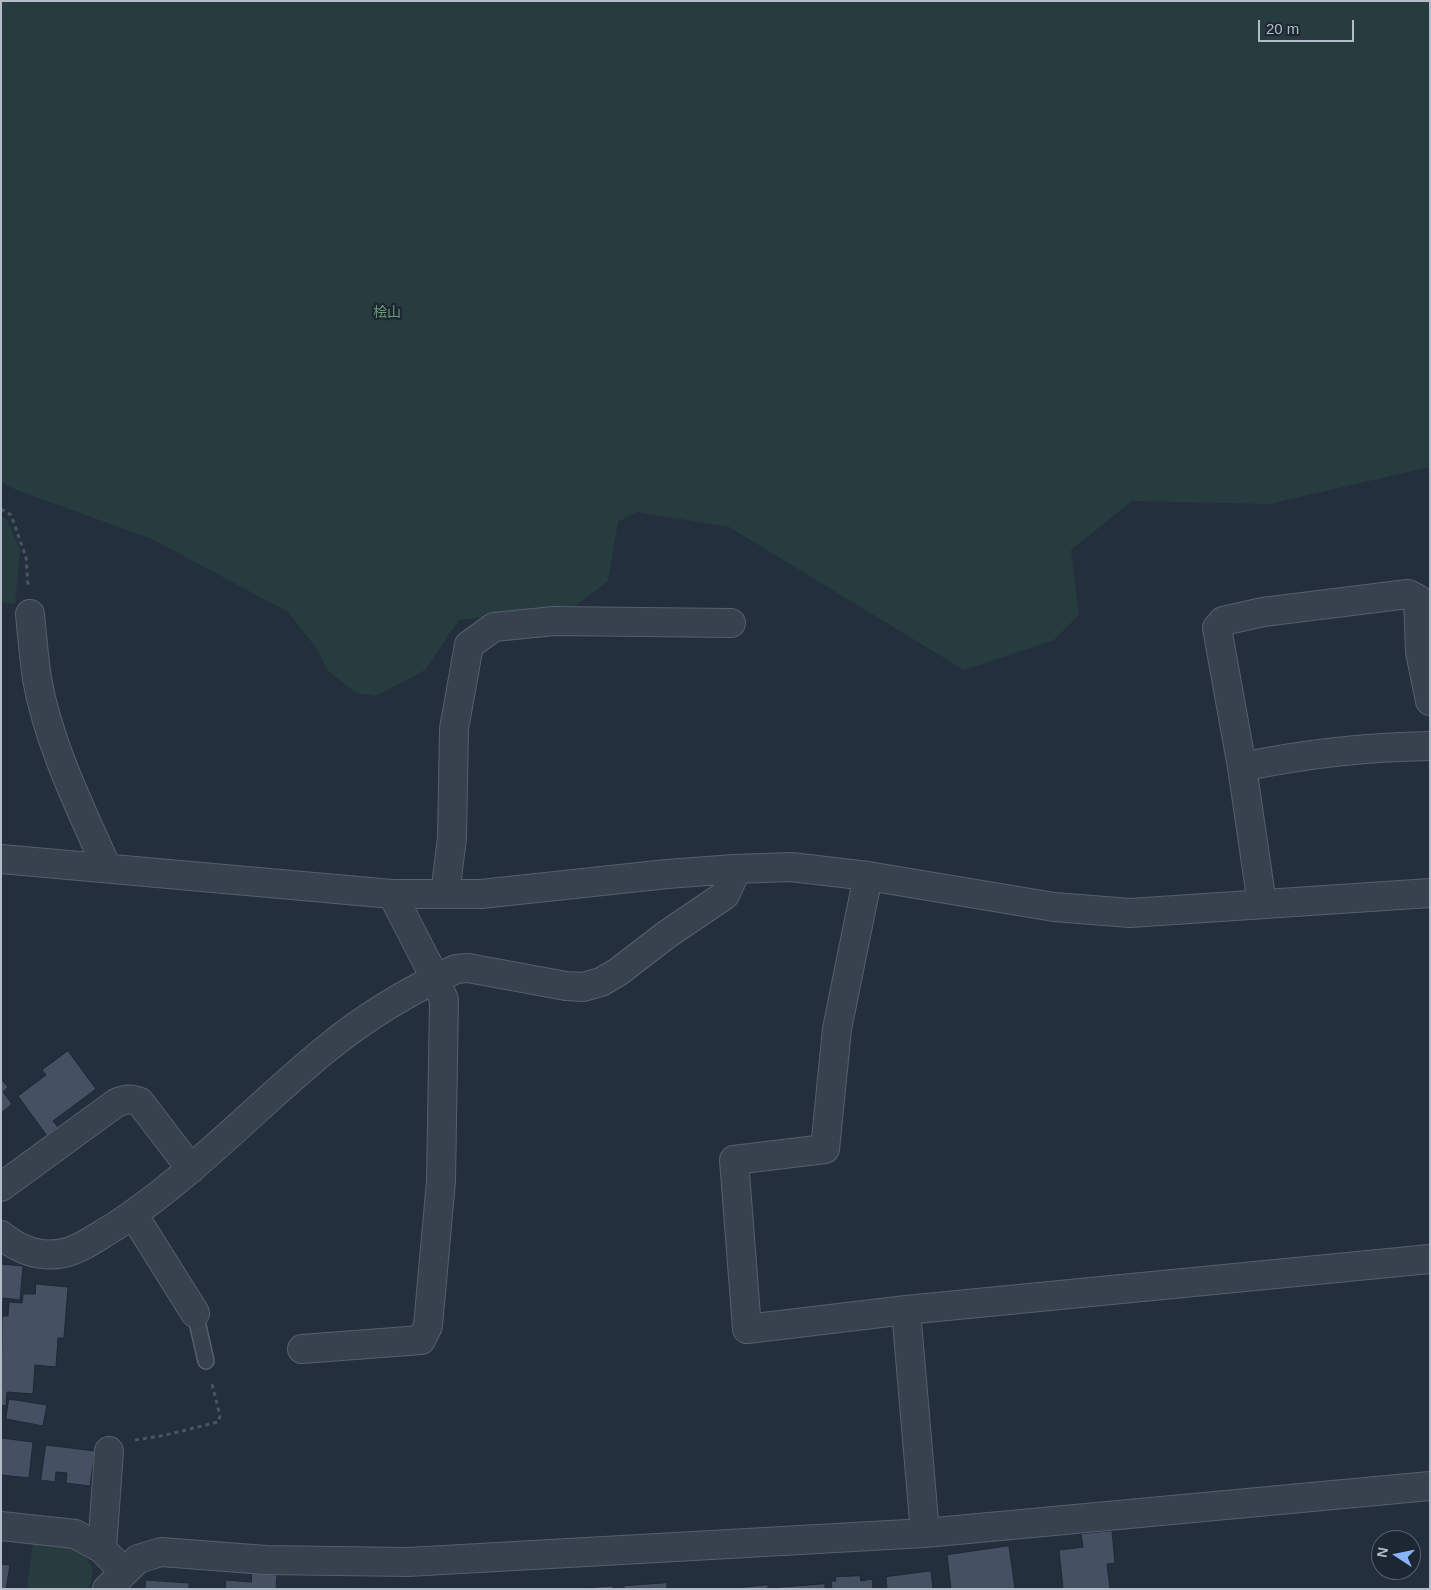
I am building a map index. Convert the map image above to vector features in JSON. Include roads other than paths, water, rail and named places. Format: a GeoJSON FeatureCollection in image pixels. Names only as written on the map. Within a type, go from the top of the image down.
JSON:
{"type":"FeatureCollection","features":[{"type":"Feature","properties":{"kind":"street"},"geometry":{"type":"LineString","coordinates":[[1262,904],[1242,767],[1217,628],[1223,621],[1263,612],[1408,594],[1418,599],[1420,652],[1430,701]]}},
{"type":"Feature","properties":{"kind":"street"},"geometry":{"type":"LineString","coordinates":[[30,614],[38,679],[52,732],[73,791],[108,868]]}},
{"type":"Feature","properties":{"kind":"street"},"geometry":{"type":"LineString","coordinates":[[445,894],[452,838],[454,729],[470,645],[494,627],[554,621],[731,623]]}},
{"type":"Feature","properties":{"kind":"street"},"geometry":{"type":"LineString","coordinates":[[1242,767],[1294,756],[1388,747],[1430,746]]}},
{"type":"Feature","properties":{"kind":"street"},"geometry":{"type":"LineString","coordinates":[[1,859],[392,894],[481,894],[667,874],[791,867],[868,876],[1083,910],[1130,913],[1430,893]]}},
{"type":"Feature","properties":{"kind":"street"},"geometry":{"type":"LineString","coordinates":[[1,1235],[30,1252],[50,1254],[64,1253],[89,1243],[133,1214],[191,1168],[325,1049],[380,1009],[435,978],[456,969],[468,968],[566,986],[583,987],[601,982],[618,972],[666,935],[725,895],[732,880],[734,869]]}},
{"type":"Feature","properties":{"kind":"street"},"geometry":{"type":"LineString","coordinates":[[868,876],[837,1029],[825,1149],[734,1160],[746,1329],[906,1310],[1430,1259]]}},
{"type":"Feature","properties":{"kind":"street"},"geometry":{"type":"LineString","coordinates":[[302,1349],[421,1340],[428,1326],[441,1181],[444,1000],[435,978],[392,894]]}},
{"type":"Feature","properties":{"kind":"street"},"geometry":{"type":"LineString","coordinates":[[1,1187],[116,1103],[132,1098],[140,1102],[191,1168]]}},
{"type":"Feature","properties":{"kind":"street"},"geometry":{"type":"LineString","coordinates":[[133,1214],[195,1313]]}},
{"type":"Feature","properties":{"kind":"street"},"geometry":{"type":"LineString","coordinates":[[906,1310],[925,1533]]}},
{"type":"Feature","properties":{"kind":"street"},"geometry":{"type":"LineString","coordinates":[[109,1451],[102,1549],[115,1580],[138,1559],[161,1552],[266,1560],[408,1562],[925,1533],[1430,1486]]}},
{"type":"Feature","properties":{"kind":"street"},"geometry":{"type":"LineString","coordinates":[[1,1526],[75,1534],[102,1549]]}},
{"type":"Feature","properties":{"kind":"lane"},"geometry":{"type":"LineString","coordinates":[[195,1313],[206,1361]]}},
{"type":"Feature","properties":{"kind":"park label","name":"桧山"},"geometry":{"type":"Point","coordinates":[387,313]}}]}
